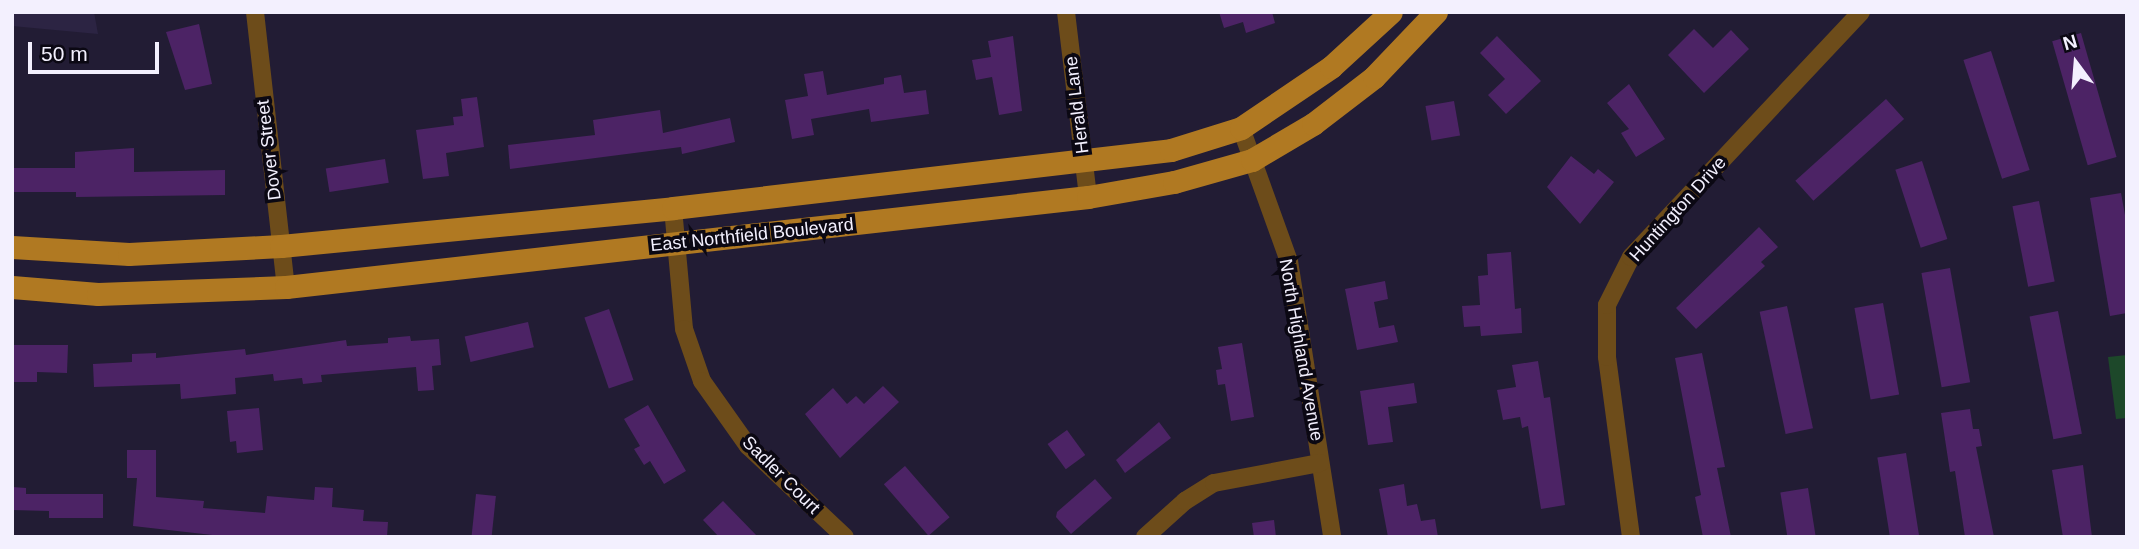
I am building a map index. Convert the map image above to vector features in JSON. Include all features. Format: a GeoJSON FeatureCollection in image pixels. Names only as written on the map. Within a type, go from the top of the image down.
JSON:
{"type":"FeatureCollection","features":[{"type":"Feature","properties":{"kind":"main road","name":"East Northfield Boulevard"},"geometry":{"type":"LineString","coordinates":[[12,247],[129,254],[281,246],[673,208],[1084,162],[1171,149],[1241,128],[1331,67],[1391,12]]}},
{"type":"Feature","properties":{"kind":"main road","name":"East Northfield Boulevard"},"geometry":{"type":"LineString","coordinates":[[12,287],[98,294],[286,287],[1088,197],[1174,182],[1252,160],[1313,124],[1374,77],[1436,12]]}},
{"type":"Feature","properties":{"kind":"street","name":"Dover Street"},"geometry":{"type":"LineString","coordinates":[[255,12],[286,287]]}},
{"type":"Feature","properties":{"kind":"street","name":"Herald Lane"},"geometry":{"type":"LineString","coordinates":[[1066,12],[1088,197]]}},
{"type":"Feature","properties":{"kind":"street","name":"Huntington Drive"},"geometry":{"type":"LineString","coordinates":[[1631,537],[1606,357],[1607,306],[1631,257],[1861,12]]}},
{"type":"Feature","properties":{"kind":"street","name":"North Highland Avenue"},"geometry":{"type":"LineString","coordinates":[[1241,128],[1289,261],[1332,537]]}},
{"type":"Feature","properties":{"kind":"street","name":"Sadler Court"},"geometry":{"type":"LineString","coordinates":[[673,208],[684,329],[702,381],[748,446],[845,537]]}},
{"type":"Feature","properties":{"kind":"street"},"geometry":{"type":"LineString","coordinates":[[1145,537],[1185,501],[1214,484],[1320,463]]}},
{"type":"Feature","properties":{"kind":"shaded area"},"geometry":{"type":"Polygon","coordinates":[[[12,12],[94,12],[98,34],[12,26],[12,12]]]}},
{"type":"Feature","properties":{"kind":"green space"},"geometry":{"type":"Polygon","coordinates":[[[2127,355],[2127,418],[2116,419],[2108,357],[2127,355]]]}},
{"type":"Feature","properties":{"kind":"building"},"geometry":{"type":"Polygon","coordinates":[[[1219,12],[1272,12],[1275,23],[1246,33],[1243,22],[1224,28],[1219,12]]]}},
{"type":"Feature","properties":{"kind":"building"},"geometry":{"type":"Polygon","coordinates":[[[199,24],[212,84],[185,90],[166,32],[199,24]]]}},
{"type":"Feature","properties":{"kind":"building"},"geometry":{"type":"Polygon","coordinates":[[[1694,29],[1713,48],[1731,30],[1749,49],[1704,93],[1668,55],[1694,29]]]}},
{"type":"Feature","properties":{"kind":"building"},"geometry":{"type":"Polygon","coordinates":[[[2081,33],[2117,157],[2088,165],[2052,41],[2081,33]]]}},
{"type":"Feature","properties":{"kind":"building"},"geometry":{"type":"Polygon","coordinates":[[[1013,36],[1022,111],[999,115],[992,77],[976,80],[972,60],[991,57],[988,41],[1013,36]]]}},
{"type":"Feature","properties":{"kind":"building"},"geometry":{"type":"Polygon","coordinates":[[[1497,36],[1541,81],[1506,114],[1488,95],[1505,79],[1480,53],[1497,36]]]}},
{"type":"Feature","properties":{"kind":"building"},"geometry":{"type":"Polygon","coordinates":[[[1991,51],[2030,170],[2002,179],[1963,60],[1991,51]]]}},
{"type":"Feature","properties":{"kind":"building"},"geometry":{"type":"Polygon","coordinates":[[[823,71],[827,95],[884,84],[884,78],[901,75],[904,93],[926,90],[929,114],[871,122],[869,109],[811,119],[814,135],[792,139],[785,100],[808,96],[804,74],[823,71]]]}},
{"type":"Feature","properties":{"kind":"building"},"geometry":{"type":"Polygon","coordinates":[[[1629,84],[1665,139],[1636,157],[1621,133],[1629,129],[1607,103],[1629,84]]]}},
{"type":"Feature","properties":{"kind":"building"},"geometry":{"type":"Polygon","coordinates":[[[477,97],[484,147],[446,153],[449,176],[423,179],[416,130],[454,125],[453,117],[463,116],[461,99],[477,97]]]}},
{"type":"Feature","properties":{"kind":"building"},"geometry":{"type":"Polygon","coordinates":[[[1886,99],[1904,119],[1813,201],[1795,181],[1886,99]]]}},
{"type":"Feature","properties":{"kind":"building"},"geometry":{"type":"Polygon","coordinates":[[[1454,101],[1460,135],[1432,141],[1425,106],[1454,101]]]}},
{"type":"Feature","properties":{"kind":"building"},"geometry":{"type":"Polygon","coordinates":[[[660,110],[663,133],[730,118],[735,142],[682,154],[681,147],[510,169],[508,145],[595,135],[593,120],[660,110]]]}},
{"type":"Feature","properties":{"kind":"building"},"geometry":{"type":"Polygon","coordinates":[[[134,148],[134,172],[225,170],[225,195],[76,197],[76,192],[12,192],[12,168],[75,168],[75,152],[134,148]]]}},
{"type":"Feature","properties":{"kind":"building"},"geometry":{"type":"Polygon","coordinates":[[[1571,156],[1594,174],[1598,169],[1614,182],[1580,224],[1547,187],[1571,156]]]}},
{"type":"Feature","properties":{"kind":"building"},"geometry":{"type":"Polygon","coordinates":[[[385,159],[389,183],[329,192],[326,168],[385,159]]]}},
{"type":"Feature","properties":{"kind":"building"},"geometry":{"type":"Polygon","coordinates":[[[1922,161],[1947,239],[1921,248],[1895,170],[1922,161]]]}},
{"type":"Feature","properties":{"kind":"building"},"geometry":{"type":"Polygon","coordinates":[[[2121,193],[2127,226],[2127,313],[2110,316],[2090,198],[2121,193]]]}},
{"type":"Feature","properties":{"kind":"building"},"geometry":{"type":"Polygon","coordinates":[[[2039,201],[2055,281],[2028,287],[2012,206],[2039,201]]]}},
{"type":"Feature","properties":{"kind":"building"},"geometry":{"type":"Polygon","coordinates":[[[1759,227],[1778,247],[1761,262],[1765,266],[1696,329],[1676,308],[1759,227]]]}},
{"type":"Feature","properties":{"kind":"building"},"geometry":{"type":"Polygon","coordinates":[[[1511,252],[1515,309],[1521,308],[1522,333],[1481,336],[1480,326],[1464,327],[1462,306],[1480,305],[1478,276],[1488,275],[1487,254],[1511,252]]]}},
{"type":"Feature","properties":{"kind":"building"},"geometry":{"type":"Polygon","coordinates":[[[1950,268],[1970,382],[1942,387],[1921,273],[1950,268]]]}},
{"type":"Feature","properties":{"kind":"building"},"geometry":{"type":"Polygon","coordinates":[[[1385,281],[1388,299],[1374,302],[1379,328],[1394,325],[1398,342],[1357,350],[1345,289],[1385,281]]]}},
{"type":"Feature","properties":{"kind":"building"},"geometry":{"type":"Polygon","coordinates":[[[1883,303],[1899,395],[1871,400],[1854,308],[1883,303]]]}},
{"type":"Feature","properties":{"kind":"building"},"geometry":{"type":"Polygon","coordinates":[[[1787,306],[1813,428],[1786,434],[1760,312],[1787,306]]]}},
{"type":"Feature","properties":{"kind":"building"},"geometry":{"type":"Polygon","coordinates":[[[609,309],[633,380],[609,388],[584,317],[609,309]]]}},
{"type":"Feature","properties":{"kind":"building"},"geometry":{"type":"Polygon","coordinates":[[[2058,311],[2082,434],[2053,439],[2030,317],[2058,311]]]}},
{"type":"Feature","properties":{"kind":"building"},"geometry":{"type":"Polygon","coordinates":[[[528,322],[534,347],[471,362],[465,337],[528,322]]]}},
{"type":"Feature","properties":{"kind":"building"},"geometry":{"type":"Polygon","coordinates":[[[410,336],[411,341],[439,339],[441,365],[432,366],[434,390],[418,391],[416,367],[321,375],[322,382],[303,384],[302,378],[274,381],[273,374],[235,378],[236,394],[181,399],[180,384],[94,387],[93,364],[132,362],[132,354],[156,353],[156,358],[245,349],[246,355],[346,340],[347,346],[388,343],[388,338],[410,336]]]}},
{"type":"Feature","properties":{"kind":"building"},"geometry":{"type":"Polygon","coordinates":[[[1242,343],[1254,417],[1231,421],[1225,384],[1218,385],[1216,370],[1222,369],[1218,347],[1242,343]]]}},
{"type":"Feature","properties":{"kind":"building"},"geometry":{"type":"Polygon","coordinates":[[[12,345],[68,345],[67,373],[37,372],[37,382],[12,382],[12,345]]]}},
{"type":"Feature","properties":{"kind":"building"},"geometry":{"type":"Polygon","coordinates":[[[1702,353],[1725,467],[1717,468],[1731,537],[1703,537],[1695,497],[1701,495],[1675,358],[1702,353]]]}},
{"type":"Feature","properties":{"kind":"building"},"geometry":{"type":"Polygon","coordinates":[[[1538,361],[1544,398],[1550,397],[1565,505],[1541,509],[1528,426],[1522,428],[1520,417],[1503,420],[1497,390],[1516,387],[1512,365],[1538,361]]]}},
{"type":"Feature","properties":{"kind":"building"},"geometry":{"type":"Polygon","coordinates":[[[1414,383],[1417,403],[1388,407],[1393,442],[1368,445],[1360,391],[1414,383]]]}},
{"type":"Feature","properties":{"kind":"building"},"geometry":{"type":"Polygon","coordinates":[[[883,386],[899,402],[840,458],[805,414],[833,388],[847,404],[856,396],[864,404],[883,386]]]}},
{"type":"Feature","properties":{"kind":"building"},"geometry":{"type":"Polygon","coordinates":[[[648,405],[686,471],[664,484],[650,461],[644,465],[634,449],[640,446],[624,419],[648,405]]]}},
{"type":"Feature","properties":{"kind":"building"},"geometry":{"type":"Polygon","coordinates":[[[259,408],[263,450],[237,453],[236,441],[230,442],[227,411],[259,408]]]}},
{"type":"Feature","properties":{"kind":"building"},"geometry":{"type":"Polygon","coordinates":[[[1970,409],[1973,429],[1979,429],[1982,446],[1976,447],[1994,537],[1965,537],[1955,471],[1950,472],[1941,413],[1970,409]]]}},
{"type":"Feature","properties":{"kind":"building"},"geometry":{"type":"Polygon","coordinates":[[[1159,422],[1171,438],[1125,473],[1116,460],[1159,422]]]}},
{"type":"Feature","properties":{"kind":"building"},"geometry":{"type":"Polygon","coordinates":[[[1067,430],[1085,455],[1066,469],[1048,444],[1067,430]]]}},
{"type":"Feature","properties":{"kind":"building"},"geometry":{"type":"Polygon","coordinates":[[[127,450],[156,450],[156,497],[204,501],[203,508],[265,513],[267,496],[314,500],[315,487],[333,488],[332,507],[364,510],[363,521],[388,522],[387,537],[230,537],[133,526],[137,478],[127,478],[127,450]]]}},
{"type":"Feature","properties":{"kind":"building"},"geometry":{"type":"Polygon","coordinates":[[[1906,453],[1919,537],[1890,537],[1877,458],[1906,453]]]}},
{"type":"Feature","properties":{"kind":"building"},"geometry":{"type":"Polygon","coordinates":[[[2083,465],[2092,537],[2063,537],[2052,470],[2083,465]]]}},
{"type":"Feature","properties":{"kind":"building"},"geometry":{"type":"Polygon","coordinates":[[[905,466],[950,517],[928,536],[884,484],[905,466]]]}},
{"type":"Feature","properties":{"kind":"building"},"geometry":{"type":"Polygon","coordinates":[[[1095,479],[1112,498],[1071,534],[1056,517],[1057,512],[1095,479]]]}},
{"type":"Feature","properties":{"kind":"building"},"geometry":{"type":"Polygon","coordinates":[[[1404,484],[1407,506],[1417,504],[1421,521],[1435,519],[1438,537],[1388,537],[1379,489],[1404,484]]]}},
{"type":"Feature","properties":{"kind":"building"},"geometry":{"type":"Polygon","coordinates":[[[12,487],[26,488],[26,494],[103,494],[103,518],[49,518],[49,511],[12,510],[12,487]]]}},
{"type":"Feature","properties":{"kind":"building"},"geometry":{"type":"Polygon","coordinates":[[[1808,488],[1816,537],[1787,537],[1780,492],[1808,488]]]}},
{"type":"Feature","properties":{"kind":"building"},"geometry":{"type":"Polygon","coordinates":[[[476,494],[496,496],[492,537],[472,537],[476,494]]]}},
{"type":"Feature","properties":{"kind":"building"},"geometry":{"type":"Polygon","coordinates":[[[723,501],[758,537],[719,537],[703,520],[723,501]]]}},
{"type":"Feature","properties":{"kind":"building"},"geometry":{"type":"Polygon","coordinates":[[[1274,520],[1276,537],[1254,537],[1252,523],[1274,520]]]}}]}
